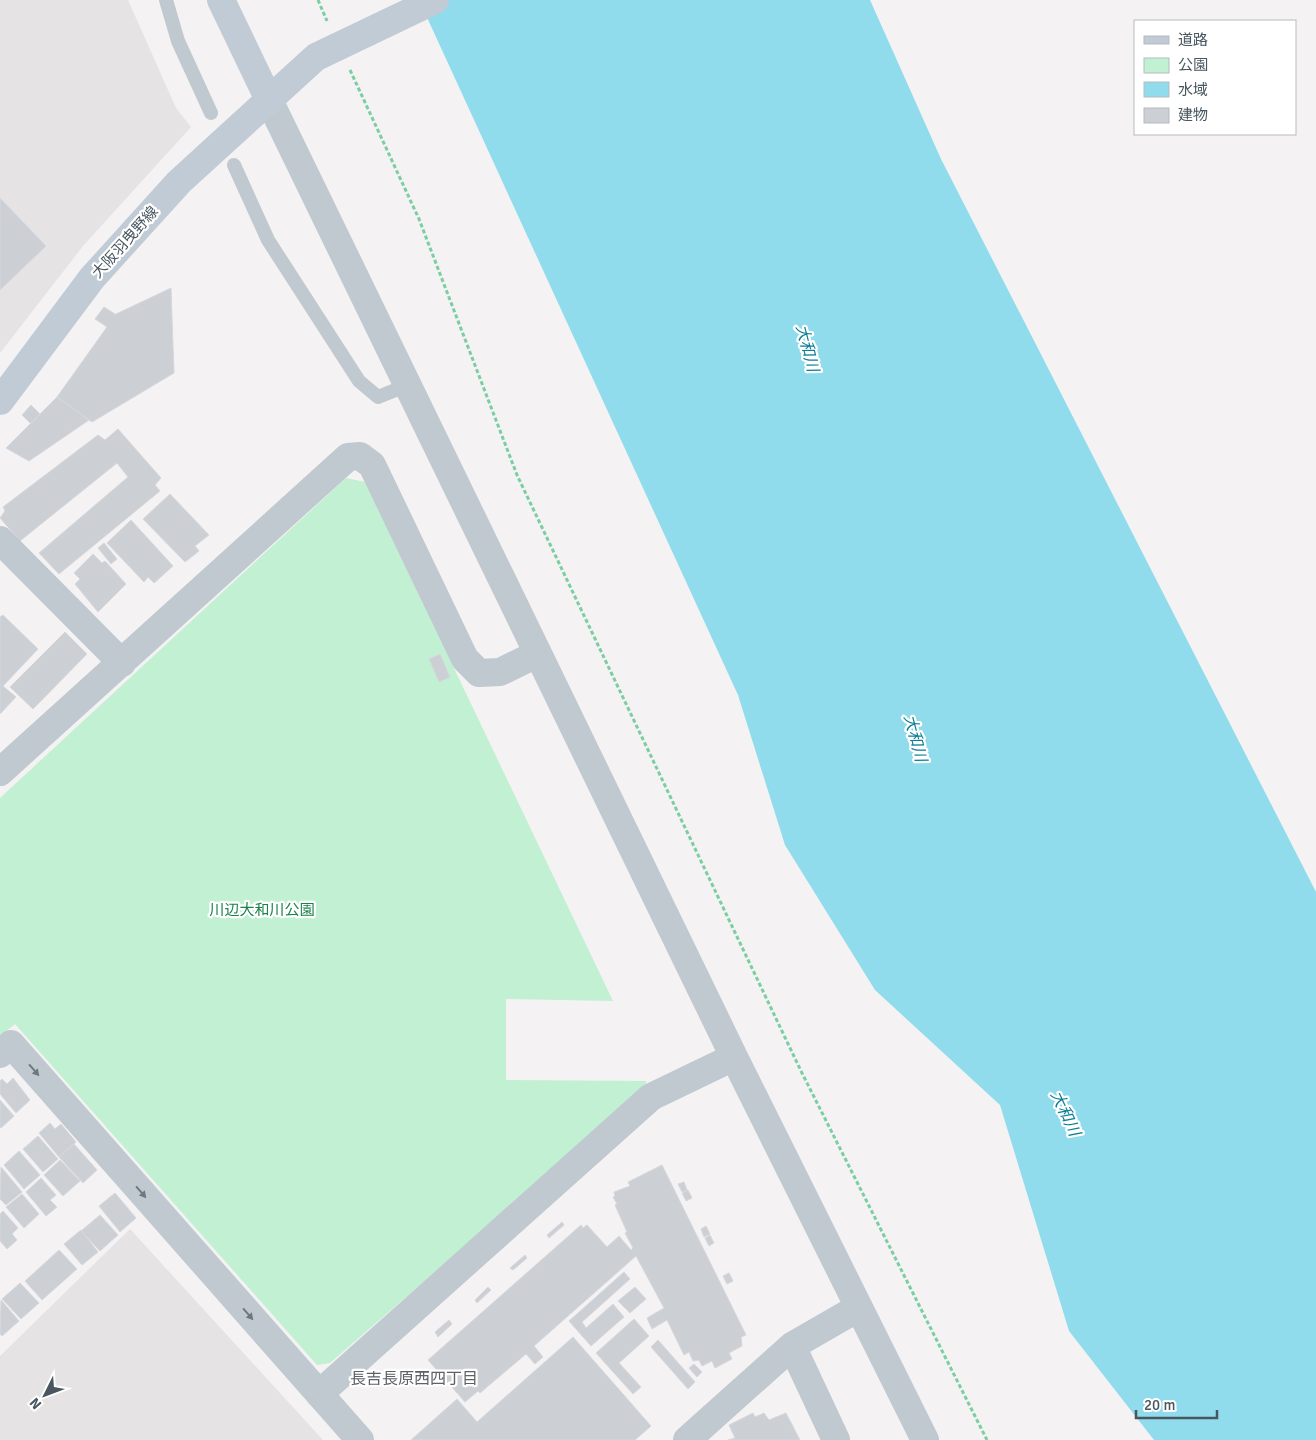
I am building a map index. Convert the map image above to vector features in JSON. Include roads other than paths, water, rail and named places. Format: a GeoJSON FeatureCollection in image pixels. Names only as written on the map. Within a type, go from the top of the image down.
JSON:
{"type":"FeatureCollection","features":[{"type":"Feature","properties":{"kind":"main road"},"geometry":{"type":"LineString","coordinates":[[221,0],[269,100]]}},
{"type":"Feature","properties":{"kind":"main road","name":"大阪羽曳野線"},"geometry":{"type":"LineString","coordinates":[[0,401],[92,278],[179,182],[316,58],[435,0]]}},
{"type":"Feature","properties":{"kind":"street"},"geometry":{"type":"LineString","coordinates":[[269,100],[734,1057],[925,1440]]}},
{"type":"Feature","properties":{"kind":"street"},"geometry":{"type":"LineString","coordinates":[[0,772],[348,457],[360,456],[372,465],[466,659],[480,673],[500,672],[537,654]]}},
{"type":"Feature","properties":{"kind":"street"},"geometry":{"type":"LineString","coordinates":[[0,540],[122,663]]}},
{"type":"Feature","properties":{"kind":"street"},"geometry":{"type":"LineString","coordinates":[[0,1054],[11,1044],[360,1440]]}},
{"type":"Feature","properties":{"kind":"street"},"geometry":{"type":"LineString","coordinates":[[319,1394],[651,1097],[734,1057]]}},
{"type":"Feature","properties":{"kind":"street"},"geometry":{"type":"LineString","coordinates":[[687,1440],[792,1346],[858,1308]]}},
{"type":"Feature","properties":{"kind":"street"},"geometry":{"type":"LineString","coordinates":[[792,1346],[836,1440]]}},
{"type":"Feature","properties":{"kind":"lane"},"geometry":{"type":"LineString","coordinates":[[166,0],[178,41],[211,113]]}},
{"type":"Feature","properties":{"kind":"lane"},"geometry":{"type":"LineString","coordinates":[[234,165],[268,240],[359,381],[378,397],[408,385]]}},
{"type":"Feature","properties":{"kind":"water","name":"大和川"},"geometry":{"type":"Polygon","coordinates":[[[419,0],[870,0],[941,159],[1316,892],[1316,1440],[1154,1440],[1069,1331],[1000,1105],[875,990],[785,845],[738,695],[419,0]]]}},
{"type":"Feature","properties":{"kind":"district","name":"長吉長原西四丁目"},"geometry":{"type":"Point","coordinates":[414,1378]}},
{"type":"Feature","properties":{"kind":"park label","name":"川辺大和川公園"},"geometry":{"type":"Point","coordinates":[262,910]}}]}
